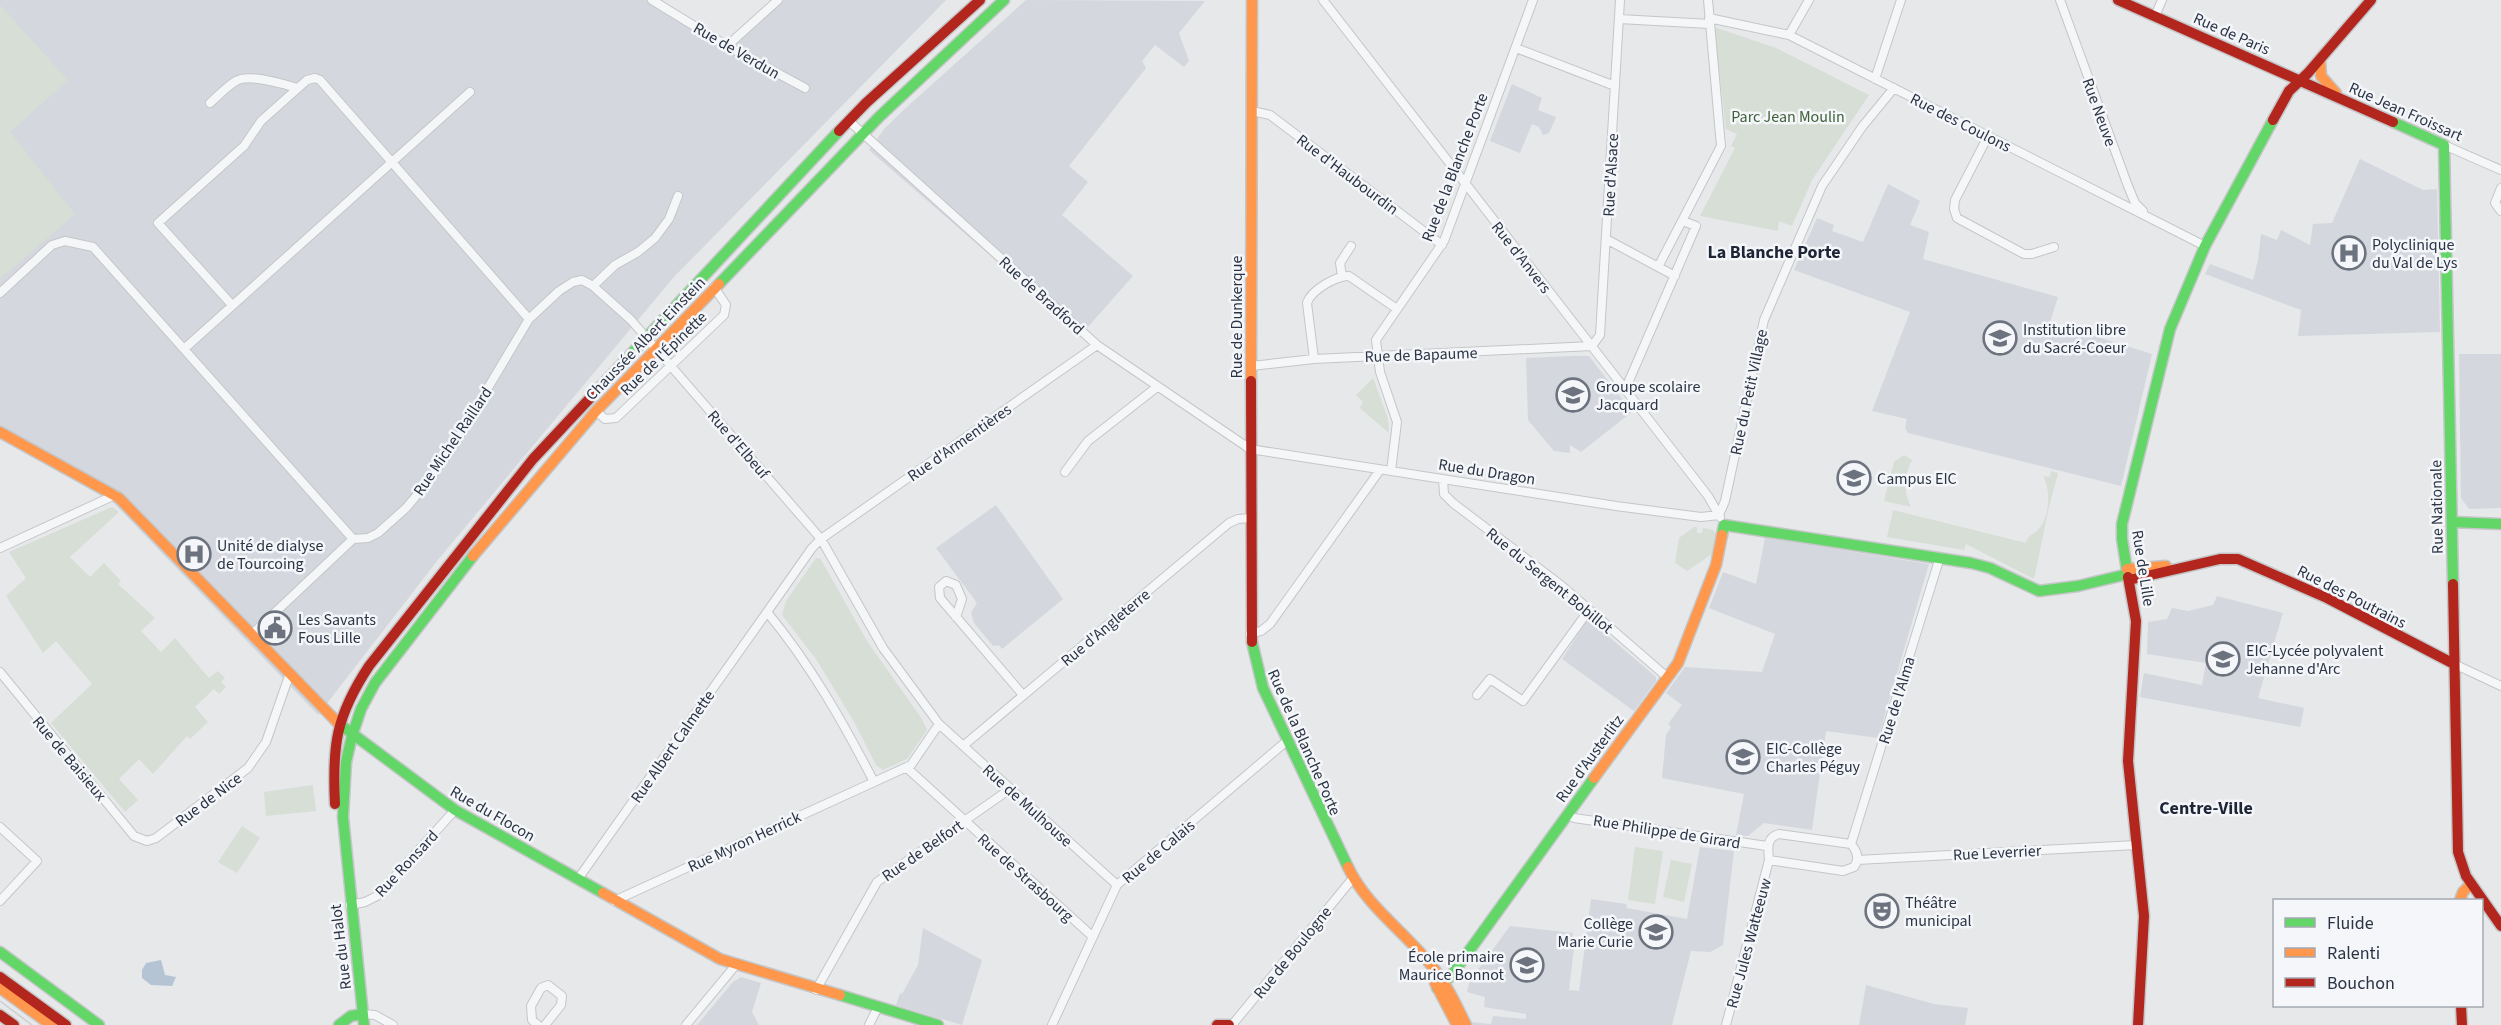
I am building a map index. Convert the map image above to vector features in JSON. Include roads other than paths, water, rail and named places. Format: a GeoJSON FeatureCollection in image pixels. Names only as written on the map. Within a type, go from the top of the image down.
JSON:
{"type":"FeatureCollection","features":[{"type":"Feature","properties":{"kind":"main road","name":"Chaussée Albert Einstein"},"geometry":{"type":"LineString","coordinates":[[339,724],[358,682],[500,498],[567,421],[849,121],[980,0]]}},
{"type":"Feature","properties":{"kind":"main road","name":"Chaussée Albert Einstein"},"geometry":{"type":"LineString","coordinates":[[351,734],[366,699],[384,671],[499,524],[596,411],[863,133],[1004,0]]}},
{"type":"Feature","properties":{"kind":"main road","name":"Rue de Dunkerque"},"geometry":{"type":"LineString","coordinates":[[1250,634],[1252,0]]}},
{"type":"Feature","properties":{"kind":"main road","name":"Rue de Paris"},"geometry":{"type":"LineString","coordinates":[[2118,0],[2300,80]]}},
{"type":"Feature","properties":{"kind":"main road","name":"Rue de Lille"},"geometry":{"type":"LineString","coordinates":[[2138,1025],[2144,926],[2128,770],[2136,628],[2122,539],[2122,524],[2164,348],[2174,318],[2205,246],[2289,92],[2320,60],[2371,0]]}},
{"type":"Feature","properties":{"kind":"main road"},"geometry":{"type":"LineString","coordinates":[[2320,60],[2324,81],[2342,99]]}},
{"type":"Feature","properties":{"kind":"main road","name":"Rue Jean Froissart"},"geometry":{"type":"LineString","coordinates":[[2300,80],[2444,145]]}},
{"type":"Feature","properties":{"kind":"main road","name":"Rue Nationale"},"geometry":{"type":"LineString","coordinates":[[2444,145],[2457,841],[2462,868],[2482,899]]}},
{"type":"Feature","properties":{"kind":"main road"},"geometry":{"type":"LineString","coordinates":[[0,432],[115,495]]}},
{"type":"Feature","properties":{"kind":"main road","name":"Rue du Flocon"},"geometry":{"type":"LineString","coordinates":[[115,495],[289,676],[339,724],[455,810],[720,960],[938,1025]]}},
{"type":"Feature","properties":{"kind":"main road","name":"Rue du Dragon"},"geometry":{"type":"LineString","coordinates":[[1721,520],[1940,557],[1990,568],[2039,591],[2078,586],[2128,574]]}},
{"type":"Feature","properties":{"kind":"main road","name":"Rue d'Austerlitz"},"geometry":{"type":"LineString","coordinates":[[1441,986],[1450,978],[1489,925],[1680,658],[1713,575],[1721,520]]}},
{"type":"Feature","properties":{"kind":"main road"},"geometry":{"type":"LineString","coordinates":[[2452,522],[2501,524]]}},
{"type":"Feature","properties":{"kind":"main road","name":"Rue des Poutrains"},"geometry":{"type":"LineString","coordinates":[[2128,574],[2227,558],[2244,560],[2327,598],[2441,660],[2454,664]]}},
{"type":"Feature","properties":{"kind":"main road","name":"Rue de la Blanche Porte"},"geometry":{"type":"LineString","coordinates":[[1250,634],[1258,675],[1330,834],[1353,878],[1366,898],[1427,960],[1466,1025]]}},
{"type":"Feature","properties":{"kind":"main road","name":"Rue du Halot"},"geometry":{"type":"LineString","coordinates":[[339,724],[333,775],[338,824],[346,865]]}},
{"type":"Feature","properties":{"kind":"main road","name":"Rue du Halot"},"geometry":{"type":"LineString","coordinates":[[351,734],[342,790],[346,865],[364,1019]]}},
{"type":"Feature","properties":{"kind":"main road"},"geometry":{"type":"LineString","coordinates":[[2460,899],[2463,892],[2471,884]]}},
{"type":"Feature","properties":{"kind":"main road","name":"Rue Nationale"},"geometry":{"type":"LineString","coordinates":[[2483,901],[2501,926]]}},
{"type":"Feature","properties":{"kind":"main road"},"geometry":{"type":"LineString","coordinates":[[0,952],[99,1025]]}},
{"type":"Feature","properties":{"kind":"main road"},"geometry":{"type":"LineString","coordinates":[[0,977],[66,1025]]}},
{"type":"Feature","properties":{"kind":"main road","name":"Rue de la Blanche Porte"},"geometry":{"type":"LineString","coordinates":[[1441,986],[1457,1025]]}},
{"type":"Feature","properties":{"kind":"main road"},"geometry":{"type":"LineString","coordinates":[[0,988],[51,1025]]}},
{"type":"Feature","properties":{"kind":"main road"},"geometry":{"type":"LineString","coordinates":[[2461,1007],[2462,1025]]}},
{"type":"Feature","properties":{"kind":"main road"},"geometry":{"type":"LineString","coordinates":[[0,1015],[14,1025]]}},
{"type":"Feature","properties":{"kind":"main road"},"geometry":{"type":"LineString","coordinates":[[339,1025],[351,1016],[364,1019]]}},
{"type":"Feature","properties":{"kind":"main road"},"geometry":{"type":"LineString","coordinates":[[1217,1025],[1230,1025]]}},
{"type":"Feature","properties":{"kind":"street","name":"Rue de Verdun"},"geometry":{"type":"LineString","coordinates":[[652,0],[727,46],[805,88]]}},
{"type":"Feature","properties":{"kind":"street"},"geometry":{"type":"LineString","coordinates":[[727,46],[778,0]]}},
{"type":"Feature","properties":{"kind":"street","name":"Rue d'Anvers"},"geometry":{"type":"LineString","coordinates":[[1323,0],[1708,496],[1721,520]]}},
{"type":"Feature","properties":{"kind":"street","name":"Rue de la Blanche Porte"},"geometry":{"type":"LineString","coordinates":[[1391,471],[1397,422],[1377,356],[1375,343],[1377,336],[1442,245],[1533,0]]}},
{"type":"Feature","properties":{"kind":"street","name":"Rue d'Alsace"},"geometry":{"type":"LineString","coordinates":[[1592,346],[1600,335],[1620,0]]}},
{"type":"Feature","properties":{"kind":"street"},"geometry":{"type":"LineString","coordinates":[[1658,267],[1721,146],[1707,0]]}},
{"type":"Feature","properties":{"kind":"street"},"geometry":{"type":"LineString","coordinates":[[1790,35],[1809,0]]}},
{"type":"Feature","properties":{"kind":"street"},"geometry":{"type":"LineString","coordinates":[[1875,79],[1901,0]]}},
{"type":"Feature","properties":{"kind":"street","name":"Rue Neuve"},"geometry":{"type":"LineString","coordinates":[[2060,0],[2132,197],[2138,207],[2151,218]]}},
{"type":"Feature","properties":{"kind":"street"},"geometry":{"type":"LineString","coordinates":[[2155,16],[2162,0]]}},
{"type":"Feature","properties":{"kind":"street","name":"Rue des Coulons"},"geometry":{"type":"LineString","coordinates":[[1619,19],[1709,21],[1790,35],[2205,246]]}},
{"type":"Feature","properties":{"kind":"street"},"geometry":{"type":"LineString","coordinates":[[1515,48],[1615,86]]}},
{"type":"Feature","properties":{"kind":"street"},"geometry":{"type":"LineString","coordinates":[[210,104],[234,82],[242,79],[271,81],[297,88]]}},
{"type":"Feature","properties":{"kind":"street"},"geometry":{"type":"LineString","coordinates":[[232,304],[158,223],[244,146],[261,121],[297,88],[310,79],[317,79],[529,318]]}},
{"type":"Feature","properties":{"kind":"street","name":"Rue du Petit Village"},"geometry":{"type":"LineString","coordinates":[[1721,520],[1764,320],[1821,186],[1862,127],[1894,88]]}},
{"type":"Feature","properties":{"kind":"street"},"geometry":{"type":"LineString","coordinates":[[184,349],[470,92]]}},
{"type":"Feature","properties":{"kind":"street","name":"Rue d'Haubourdin"},"geometry":{"type":"LineString","coordinates":[[1251,111],[1270,115],[1442,245]]}},
{"type":"Feature","properties":{"kind":"street","name":"Rue de Bradford"},"geometry":{"type":"LineString","coordinates":[[849,121],[1096,345],[1250,448]]}},
{"type":"Feature","properties":{"kind":"street"},"geometry":{"type":"LineString","coordinates":[[1988,136],[1955,200],[1954,209],[1957,218],[2024,254],[2032,254],[2054,247]]}},
{"type":"Feature","properties":{"kind":"street","name":"Rue Jean Froissart"},"geometry":{"type":"LineString","coordinates":[[2444,145],[2501,170]]}},
{"type":"Feature","properties":{"kind":"street"},"geometry":{"type":"LineString","coordinates":[[2501,188],[2495,202],[2501,211]]}},
{"type":"Feature","properties":{"kind":"street"},"geometry":{"type":"LineString","coordinates":[[657,348],[632,320],[593,286],[615,265],[638,252],[655,238],[669,219],[678,196]]}},
{"type":"Feature","properties":{"kind":"street"},"geometry":{"type":"LineString","coordinates":[[1625,390],[1696,226],[1683,221]]}},
{"type":"Feature","properties":{"kind":"street"},"geometry":{"type":"LineString","coordinates":[[1606,239],[1675,276]]}},
{"type":"Feature","properties":{"kind":"street"},"geometry":{"type":"LineString","coordinates":[[0,293],[52,245],[65,241],[93,247],[353,539]]}},
{"type":"Feature","properties":{"kind":"street"},"geometry":{"type":"LineString","coordinates":[[1342,276],[1341,263],[1351,246]]}},
{"type":"Feature","properties":{"kind":"street"},"geometry":{"type":"LineString","coordinates":[[1314,359],[1308,300],[1312,293],[1342,276],[1351,276],[1397,309]]}},
{"type":"Feature","properties":{"kind":"street","name":"Rue Michel Raillard"},"geometry":{"type":"LineString","coordinates":[[251,635],[353,539],[368,538],[378,533],[406,508],[455,443],[529,318],[569,284],[582,280],[593,286]]}},
{"type":"Feature","properties":{"kind":"street","name":"Rue de l'Épinette"},"geometry":{"type":"LineString","coordinates":[[596,411],[605,419],[616,418],[724,315],[726,305],[714,287]]}},
{"type":"Feature","properties":{"kind":"street","name":"Rue d'Armentières"},"geometry":{"type":"LineString","coordinates":[[767,612],[812,548],[822,539],[1096,345]]}},
{"type":"Feature","properties":{"kind":"street","name":"Rue de Bapaume"},"geometry":{"type":"LineString","coordinates":[[1251,366],[1314,359],[1592,346]]}},
{"type":"Feature","properties":{"kind":"street","name":"Rue d'Elbeuf"},"geometry":{"type":"LineString","coordinates":[[657,348],[822,539],[883,648],[939,724]]}},
{"type":"Feature","properties":{"kind":"street"},"geometry":{"type":"LineString","coordinates":[[1065,472],[1088,441],[1157,387]]}},
{"type":"Feature","properties":{"kind":"street","name":"Rue du Dragon"},"geometry":{"type":"LineString","coordinates":[[1250,448],[1380,470],[1721,520]]}},
{"type":"Feature","properties":{"kind":"street"},"geometry":{"type":"LineString","coordinates":[[1250,634],[1261,632],[1270,624],[1380,470]]}},
{"type":"Feature","properties":{"kind":"street","name":"Rue du Sergent Bobillot"},"geometry":{"type":"LineString","coordinates":[[1443,479],[1444,494],[1453,504],[1562,586],[1667,678]]}},
{"type":"Feature","properties":{"kind":"street"},"geometry":{"type":"LineString","coordinates":[[0,548],[115,495]]}},
{"type":"Feature","properties":{"kind":"street","name":"Rue d'Angleterre"},"geometry":{"type":"LineString","coordinates":[[963,746],[1229,523],[1238,519],[1250,518]]}},
{"type":"Feature","properties":{"kind":"street","name":"Rue de l'Alma"},"geometry":{"type":"LineString","coordinates":[[1851,844],[1940,557]]}},
{"type":"Feature","properties":{"kind":"street"},"geometry":{"type":"LineString","coordinates":[[1477,695],[1490,679],[1524,701],[1589,610]]}},
{"type":"Feature","properties":{"kind":"street"},"geometry":{"type":"LineString","coordinates":[[767,612],[794,645],[816,678],[874,782]]}},
{"type":"Feature","properties":{"kind":"street","name":"Rue Albert Calmette"},"geometry":{"type":"LineString","coordinates":[[578,879],[767,612]]}},
{"type":"Feature","properties":{"kind":"street"},"geometry":{"type":"LineString","coordinates":[[956,617],[1023,695]]}},
{"type":"Feature","properties":{"kind":"street","name":"Rue des Poutrains"},"geometry":{"type":"LineString","coordinates":[[2454,664],[2501,686]]}},
{"type":"Feature","properties":{"kind":"street","name":"Rue de Baisieux"},"geometry":{"type":"LineString","coordinates":[[0,672],[134,836],[142,841]]}},
{"type":"Feature","properties":{"kind":"street","name":"Rue de Nice"},"geometry":{"type":"LineString","coordinates":[[142,841],[156,838],[248,768],[266,742],[289,676]]}},
{"type":"Feature","properties":{"kind":"street"},"geometry":{"type":"LineString","coordinates":[[907,768],[914,762],[939,724]]}},
{"type":"Feature","properties":{"kind":"street","name":"Rue de Mulhouse"},"geometry":{"type":"LineString","coordinates":[[939,724],[1118,885]]}},
{"type":"Feature","properties":{"kind":"street","name":"Rue de Calais"},"geometry":{"type":"LineString","coordinates":[[1052,1025],[1118,885],[1288,740]]}},
{"type":"Feature","properties":{"kind":"street","name":"Rue Myron Herrick"},"geometry":{"type":"LineString","coordinates":[[614,901],[907,768]]}},
{"type":"Feature","properties":{"kind":"street","name":"Rue de Strasbourg"},"geometry":{"type":"LineString","coordinates":[[907,768],[1092,936]]}},
{"type":"Feature","properties":{"kind":"street","name":"Rue de Belfort"},"geometry":{"type":"LineString","coordinates":[[816,990],[877,882],[1010,789]]}},
{"type":"Feature","properties":{"kind":"street","name":"Rue Ronsard"},"geometry":{"type":"LineString","coordinates":[[350,905],[365,902],[377,896],[455,810]]}},
{"type":"Feature","properties":{"kind":"street","name":"Rue Philippe de Girard"},"geometry":{"type":"LineString","coordinates":[[1567,814],[1574,818],[1767,846]]}},
{"type":"Feature","properties":{"kind":"street"},"geometry":{"type":"LineString","coordinates":[[0,827],[37,861],[0,901]]}},
{"type":"Feature","properties":{"kind":"street"},"geometry":{"type":"LineString","coordinates":[[1769,860],[1767,846],[1775,835],[1783,834],[1851,844],[1856,851],[1857,860]]}},
{"type":"Feature","properties":{"kind":"street","name":"Rue Leverrier"},"geometry":{"type":"LineString","coordinates":[[1769,860],[1843,871],[1854,867],[1857,860],[2136,845]]}},
{"type":"Feature","properties":{"kind":"street","name":"Rue Jules Watteeuw"},"geometry":{"type":"LineString","coordinates":[[1726,1025],[1769,860]]}},
{"type":"Feature","properties":{"kind":"street","name":"Rue de Boulogne"},"geometry":{"type":"LineString","coordinates":[[1230,1025],[1353,878]]}},
{"type":"Feature","properties":{"kind":"street"},"geometry":{"type":"LineString","coordinates":[[686,1025],[735,966]]}},
{"type":"Feature","properties":{"kind":"street"},"geometry":{"type":"LineString","coordinates":[[538,1025],[532,1020],[531,1006],[541,987],[548,985],[562,996],[561,1005],[545,1025]]}},
{"type":"Feature","properties":{"kind":"street"},"geometry":{"type":"LineString","coordinates":[[869,1025],[878,1007]]}},
{"type":"Feature","properties":{"kind":"street"},"geometry":{"type":"LineString","coordinates":[[364,1019],[375,1015],[393,1025]]}},
{"type":"Feature","properties":{"kind":"water"},"geometry":{"type":"Polygon","coordinates":[[[161,960],[165,975],[176,977],[172,986],[151,985],[142,978],[142,970],[146,963],[161,960]]]}},
{"type":"Feature","properties":{"kind":"tram line"},"geometry":{"type":"LineString","coordinates":[[0,1001],[32,1025]]}},
{"type":"Feature","properties":{"kind":"place","name":"Polyclinique du Val de Lys"},"geometry":{"type":"Point","coordinates":[2349,253]}},
{"type":"Feature","properties":{"kind":"place","name":"Institution libre du Sacré-Coeur"},"geometry":{"type":"Point","coordinates":[2000,338]}},
{"type":"Feature","properties":{"kind":"place","name":"Groupe scolaire Jacquard"},"geometry":{"type":"Point","coordinates":[1573,395]}},
{"type":"Feature","properties":{"kind":"place","name":"Campus EIC"},"geometry":{"type":"Point","coordinates":[1854,478]}},
{"type":"Feature","properties":{"kind":"place","name":"Unité de dialyse de Tourcoing"},"geometry":{"type":"Point","coordinates":[194,554]}},
{"type":"Feature","properties":{"kind":"place","name":"Les Savants Fous Lille"},"geometry":{"type":"Point","coordinates":[275,628]}},
{"type":"Feature","properties":{"kind":"place","name":"EIC-Lycée polyvalent Jehanne d'Arc"},"geometry":{"type":"Point","coordinates":[2223,659]}},
{"type":"Feature","properties":{"kind":"place","name":"EIC-Collège Charles Péguy"},"geometry":{"type":"Point","coordinates":[1743,757]}},
{"type":"Feature","properties":{"kind":"place","name":"Théâtre municipal"},"geometry":{"type":"Point","coordinates":[1882,911]}},
{"type":"Feature","properties":{"kind":"place","name":"Collège Marie Curie"},"geometry":{"type":"Point","coordinates":[1656,932]}},
{"type":"Feature","properties":{"kind":"place","name":"École primaire Maurice Bonnot"},"geometry":{"type":"Point","coordinates":[1527,965]}},
{"type":"Feature","properties":{"kind":"district","name":"La Blanche Porte"},"geometry":{"type":"Point","coordinates":[1774,252]}},
{"type":"Feature","properties":{"kind":"district","name":"Centre-Ville"},"geometry":{"type":"Point","coordinates":[2206,808]}},
{"type":"Feature","properties":{"kind":"park label","name":"Parc Jean Moulin"},"geometry":{"type":"Point","coordinates":[1788,116]}}]}
